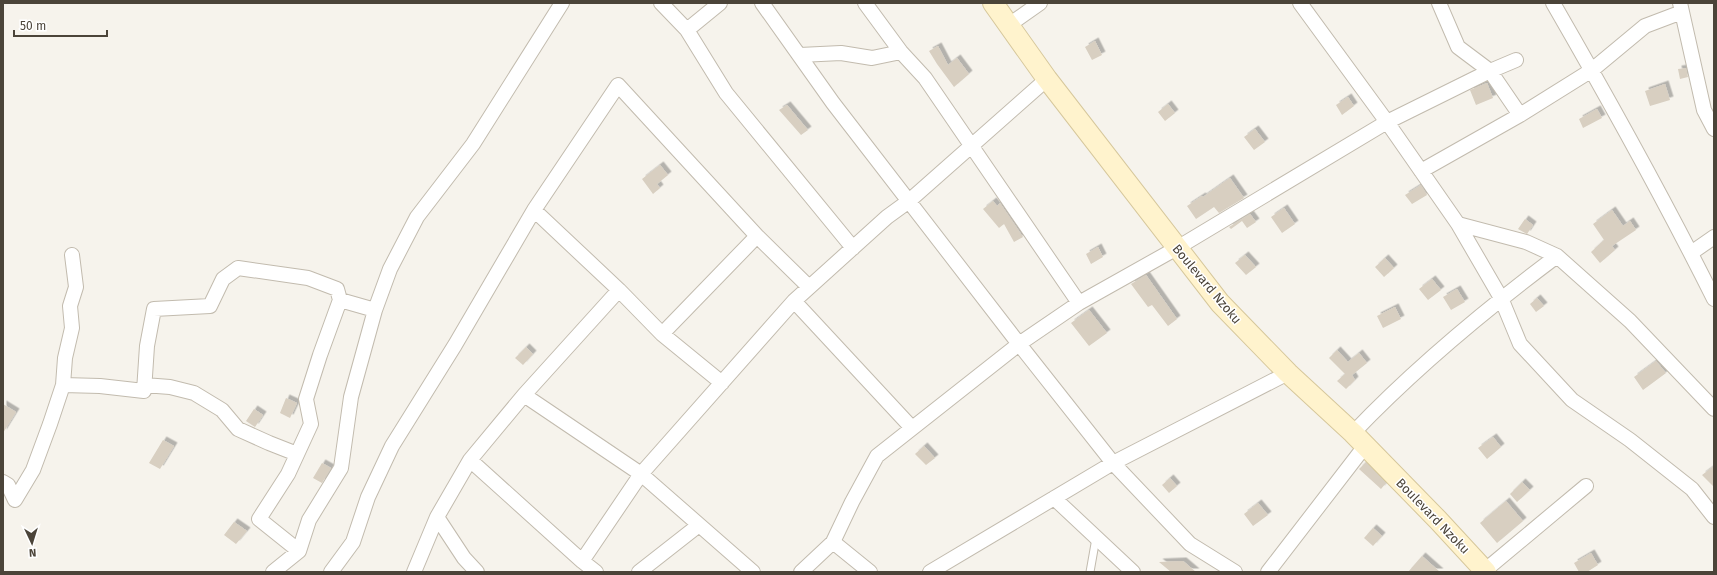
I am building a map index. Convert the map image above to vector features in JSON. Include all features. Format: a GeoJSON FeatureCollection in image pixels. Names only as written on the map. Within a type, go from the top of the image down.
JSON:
{"type":"FeatureCollection","features":[{"type":"Feature","properties":{"kind":"street"},"geometry":{"type":"LineString","coordinates":[[274,571],[299,550],[309,520],[341,468],[351,398],[375,310],[390,269],[417,217],[473,144],[562,3]]}},
{"type":"Feature","properties":{"kind":"street"},"geometry":{"type":"LineString","coordinates":[[661,3],[687,30],[726,93],[853,248]]}},
{"type":"Feature","properties":{"kind":"street"},"geometry":{"type":"LineString","coordinates":[[687,30],[720,3]]}},
{"type":"Feature","properties":{"kind":"street"},"geometry":{"type":"LineString","coordinates":[[762,3],[833,103],[1113,463],[1190,544],[1235,572]]}},
{"type":"Feature","properties":{"kind":"street"},"geometry":{"type":"LineString","coordinates":[[865,3],[901,52],[925,78],[1080,303]]}},
{"type":"Feature","properties":{"kind":"street","name":"Boulevard Nzoku"},"geometry":{"type":"LineString","coordinates":[[993,3],[1047,79],[1220,304],[1288,373],[1359,440],[1438,520],[1485,572]]}},
{"type":"Feature","properties":{"kind":"street"},"geometry":{"type":"LineString","coordinates":[[1008,25],[1040,3]]}},
{"type":"Feature","properties":{"kind":"street"},"geometry":{"type":"LineString","coordinates":[[1300,3],[1387,122],[1458,224],[1501,298],[1520,344],[1572,400],[1630,440],[1692,489],[1714,517]]}},
{"type":"Feature","properties":{"kind":"street"},"geometry":{"type":"LineString","coordinates":[[1439,3],[1458,47],[1490,71],[1520,115]]}},
{"type":"Feature","properties":{"kind":"street"},"geometry":{"type":"LineString","coordinates":[[1553,3],[1592,70],[1691,253],[1714,299]]}},
{"type":"Feature","properties":{"kind":"street"},"geometry":{"type":"LineString","coordinates":[[1421,171],[1520,115],[1592,70],[1645,26],[1681,7],[1704,110],[1714,129]]}},
{"type":"Feature","properties":{"kind":"street"},"geometry":{"type":"LineString","coordinates":[[800,55],[841,53],[872,58],[901,52]]}},
{"type":"Feature","properties":{"kind":"street"},"geometry":{"type":"LineString","coordinates":[[800,572],[833,542],[852,502],[877,456],[1019,344],[1080,303],[1177,248],[1387,122],[1490,71],[1516,60]]}},
{"type":"Feature","properties":{"kind":"street"},"geometry":{"type":"LineString","coordinates":[[582,561],[641,474],[794,301],[887,217],[910,201],[1047,79]]}},
{"type":"Feature","properties":{"kind":"street"},"geometry":{"type":"LineString","coordinates":[[331,572],[353,542],[368,497],[392,446],[455,345],[534,210],[618,85],[757,236],[809,287]]}},
{"type":"Feature","properties":{"kind":"street"},"geometry":{"type":"LineString","coordinates":[[534,210],[619,290],[662,334],[722,383]]}},
{"type":"Feature","properties":{"kind":"street"},"geometry":{"type":"LineString","coordinates":[[1458,224],[1526,242],[1557,256],[1630,321],[1714,408]]}},
{"type":"Feature","properties":{"kind":"street"},"geometry":{"type":"LineString","coordinates":[[662,334],[757,236]]}},
{"type":"Feature","properties":{"kind":"street"},"geometry":{"type":"LineString","coordinates":[[1691,253],[1714,237]]}},
{"type":"Feature","properties":{"kind":"street"},"geometry":{"type":"LineString","coordinates":[[3,482],[8,485],[15,500],[32,470],[50,424],[63,384],[65,358],[72,328],[70,306],[76,287],[72,255]]}},
{"type":"Feature","properties":{"kind":"street"},"geometry":{"type":"LineString","coordinates":[[1268,572],[1359,440],[1403,383],[1501,298],[1557,256]]}},
{"type":"Feature","properties":{"kind":"street"},"geometry":{"type":"LineString","coordinates":[[63,384],[144,391],[147,346],[154,309],[210,306],[223,279],[238,268],[308,278],[337,290],[340,300],[306,399],[311,424],[288,474],[259,519],[299,550]]}},
{"type":"Feature","properties":{"kind":"street"},"geometry":{"type":"LineString","coordinates":[[414,572],[437,517],[470,460],[524,395],[619,290]]}},
{"type":"Feature","properties":{"kind":"street"},"geometry":{"type":"LineString","coordinates":[[340,300],[375,310]]}},
{"type":"Feature","properties":{"kind":"street"},"geometry":{"type":"LineString","coordinates":[[794,301],[912,428]]}},
{"type":"Feature","properties":{"kind":"street"},"geometry":{"type":"LineString","coordinates":[[930,572],[1113,463],[1288,373]]}},
{"type":"Feature","properties":{"kind":"street"},"geometry":{"type":"LineString","coordinates":[[144,385],[170,387],[194,393],[222,410],[238,428],[269,443],[297,454]]}},
{"type":"Feature","properties":{"kind":"street"},"geometry":{"type":"LineString","coordinates":[[524,395],[641,474],[753,572]]}},
{"type":"Feature","properties":{"kind":"street"},"geometry":{"type":"LineString","coordinates":[[470,460],[596,572]]}},
{"type":"Feature","properties":{"kind":"street"},"geometry":{"type":"LineString","coordinates":[[1485,572],[1586,486]]}},
{"type":"Feature","properties":{"kind":"street"},"geometry":{"type":"LineString","coordinates":[[1054,498],[1133,572]]}},
{"type":"Feature","properties":{"kind":"street"},"geometry":{"type":"LineString","coordinates":[[437,517],[464,558],[477,572]]}},
{"type":"Feature","properties":{"kind":"street"},"geometry":{"type":"LineString","coordinates":[[639,572],[699,525]]}},
{"type":"Feature","properties":{"kind":"street"},"geometry":{"type":"LineString","coordinates":[[833,542],[870,572]]}},
{"type":"Feature","properties":{"kind":"lane"},"geometry":{"type":"LineString","coordinates":[[1090,572],[1096,538]]}},
{"type":"Feature","properties":{"kind":"building"},"geometry":{"type":"Polygon","coordinates":[[[1095,41],[1102,55],[1092,60],[1085,47],[1095,41]]]}},
{"type":"Feature","properties":{"kind":"building"},"geometry":{"type":"Polygon","coordinates":[[[938,46],[948,65],[957,58],[969,74],[954,87],[929,51],[938,46]]]}},
{"type":"Feature","properties":{"kind":"building"},"geometry":{"type":"Polygon","coordinates":[[[1686,68],[1688,77],[1680,79],[1678,69],[1686,68]]]}},
{"type":"Feature","properties":{"kind":"building"},"geometry":{"type":"Polygon","coordinates":[[[1487,83],[1493,98],[1476,105],[1470,90],[1487,83]]]}},
{"type":"Feature","properties":{"kind":"building"},"geometry":{"type":"Polygon","coordinates":[[[1665,84],[1670,100],[1650,106],[1645,91],[1665,84]]]}},
{"type":"Feature","properties":{"kind":"building"},"geometry":{"type":"Polygon","coordinates":[[[1348,97],[1354,106],[1342,115],[1336,105],[1348,97]]]}},
{"type":"Feature","properties":{"kind":"building"},"geometry":{"type":"Polygon","coordinates":[[[1168,104],[1175,113],[1165,121],[1158,112],[1168,104]]]}},
{"type":"Feature","properties":{"kind":"building"},"geometry":{"type":"Polygon","coordinates":[[[787,105],[808,130],[801,135],[779,110],[787,105]]]}},
{"type":"Feature","properties":{"kind":"building"},"geometry":{"type":"Polygon","coordinates":[[[1597,109],[1602,118],[1583,128],[1579,119],[1597,109]]]}},
{"type":"Feature","properties":{"kind":"building"},"geometry":{"type":"Polygon","coordinates":[[[1255,129],[1265,142],[1254,150],[1244,137],[1255,129]]]}},
{"type":"Feature","properties":{"kind":"building"},"geometry":{"type":"Polygon","coordinates":[[[660,165],[668,175],[657,184],[660,188],[653,194],[642,179],[660,165]]]}},
{"type":"Feature","properties":{"kind":"building"},"geometry":{"type":"Polygon","coordinates":[[[1230,178],[1244,198],[1219,213],[1214,207],[1196,219],[1187,206],[1230,178]]]}},
{"type":"Feature","properties":{"kind":"building"},"geometry":{"type":"Polygon","coordinates":[[[1421,185],[1427,195],[1412,204],[1405,195],[1421,185]]]}},
{"type":"Feature","properties":{"kind":"building"},"geometry":{"type":"Polygon","coordinates":[[[993,201],[997,206],[1000,203],[1023,237],[1014,242],[1004,224],[999,228],[983,209],[993,201]]]}},
{"type":"Feature","properties":{"kind":"building"},"geometry":{"type":"Polygon","coordinates":[[[1284,208],[1295,224],[1282,233],[1271,217],[1284,208]]]}},
{"type":"Feature","properties":{"kind":"building"},"geometry":{"type":"Polygon","coordinates":[[[1612,210],[1623,226],[1630,221],[1636,230],[1612,246],[1615,250],[1600,263],[1591,252],[1604,240],[1593,224],[1612,210]]]}},
{"type":"Feature","properties":{"kind":"building"},"geometry":{"type":"Polygon","coordinates":[[[1250,214],[1256,222],[1247,228],[1242,221],[1231,229],[1229,227],[1250,214]]]}},
{"type":"Feature","properties":{"kind":"building"},"geometry":{"type":"Polygon","coordinates":[[[1525,219],[1533,225],[1527,234],[1518,229],[1525,219]]]}},
{"type":"Feature","properties":{"kind":"building"},"geometry":{"type":"Polygon","coordinates":[[[1098,247],[1103,257],[1091,264],[1086,254],[1098,247]]]}},
{"type":"Feature","properties":{"kind":"building"},"geometry":{"type":"Polygon","coordinates":[[[1245,255],[1256,267],[1246,275],[1235,263],[1245,255]]]}},
{"type":"Feature","properties":{"kind":"building"},"geometry":{"type":"Polygon","coordinates":[[[1385,258],[1394,268],[1384,277],[1375,267],[1385,258]]]}},
{"type":"Feature","properties":{"kind":"building"},"geometry":{"type":"Polygon","coordinates":[[[1146,275],[1177,319],[1168,326],[1152,305],[1148,307],[1131,284],[1146,275]]]}},
{"type":"Feature","properties":{"kind":"building"},"geometry":{"type":"Polygon","coordinates":[[[1432,279],[1441,290],[1428,300],[1419,289],[1432,279]]]}},
{"type":"Feature","properties":{"kind":"building"},"geometry":{"type":"Polygon","coordinates":[[[1457,289],[1465,302],[1451,310],[1443,297],[1457,289]]]}},
{"type":"Feature","properties":{"kind":"building"},"geometry":{"type":"Polygon","coordinates":[[[1537,298],[1544,306],[1536,312],[1530,304],[1537,298]]]}},
{"type":"Feature","properties":{"kind":"building"},"geometry":{"type":"Polygon","coordinates":[[[1395,307],[1401,319],[1383,328],[1377,316],[1395,307]]]}},
{"type":"Feature","properties":{"kind":"building"},"geometry":{"type":"Polygon","coordinates":[[[1089,310],[1107,333],[1089,346],[1071,323],[1089,310]]]}},
{"type":"Feature","properties":{"kind":"building"},"geometry":{"type":"Polygon","coordinates":[[[526,347],[533,354],[523,365],[515,358],[526,347]]]}},
{"type":"Feature","properties":{"kind":"building"},"geometry":{"type":"Polygon","coordinates":[[[1337,350],[1348,362],[1359,353],[1367,363],[1352,375],[1355,380],[1346,389],[1337,381],[1345,374],[1329,358],[1337,350]]]}},
{"type":"Feature","properties":{"kind":"building"},"geometry":{"type":"Polygon","coordinates":[[[1656,361],[1666,373],[1643,390],[1634,377],[1656,361]]]}},
{"type":"Feature","properties":{"kind":"building"},"geometry":{"type":"Polygon","coordinates":[[[286,398],[297,403],[290,418],[280,413],[286,398]]]}},
{"type":"Feature","properties":{"kind":"building"},"geometry":{"type":"Polygon","coordinates":[[[3,404],[16,412],[3,433],[3,404]]]}},
{"type":"Feature","properties":{"kind":"building"},"geometry":{"type":"Polygon","coordinates":[[[254,409],[263,415],[255,427],[246,421],[254,409]]]}},
{"type":"Feature","properties":{"kind":"building"},"geometry":{"type":"Polygon","coordinates":[[[1493,437],[1501,447],[1487,459],[1478,448],[1493,437]]]}},
{"type":"Feature","properties":{"kind":"building"},"geometry":{"type":"Polygon","coordinates":[[[163,440],[174,446],[160,469],[149,463],[163,440]]]}},
{"type":"Feature","properties":{"kind":"building"},"geometry":{"type":"Polygon","coordinates":[[[924,446],[935,458],[926,465],[915,454],[924,446]]]}},
{"type":"Feature","properties":{"kind":"building"},"geometry":{"type":"Polygon","coordinates":[[[1366,462],[1386,483],[1381,489],[1359,469],[1366,462]]]}},
{"type":"Feature","properties":{"kind":"building"},"geometry":{"type":"Polygon","coordinates":[[[322,463],[331,468],[322,483],[313,478],[322,463]]]}},
{"type":"Feature","properties":{"kind":"building"},"geometry":{"type":"Polygon","coordinates":[[[1714,466],[1714,487],[1702,475],[1714,466]]]}},
{"type":"Feature","properties":{"kind":"building"},"geometry":{"type":"Polygon","coordinates":[[[1170,478],[1177,486],[1169,493],[1162,485],[1170,478]]]}},
{"type":"Feature","properties":{"kind":"building"},"geometry":{"type":"Polygon","coordinates":[[[1522,482],[1530,490],[1517,502],[1510,494],[1522,482]]]}},
{"type":"Feature","properties":{"kind":"building"},"geometry":{"type":"Polygon","coordinates":[[[1506,501],[1523,521],[1497,543],[1480,523],[1506,501]]]}},
{"type":"Feature","properties":{"kind":"building"},"geometry":{"type":"Polygon","coordinates":[[[1258,503],[1268,515],[1253,526],[1244,514],[1258,503]]]}},
{"type":"Feature","properties":{"kind":"building"},"geometry":{"type":"Polygon","coordinates":[[[234,522],[247,531],[236,544],[224,535],[234,522]]]}},
{"type":"Feature","properties":{"kind":"building"},"geometry":{"type":"Polygon","coordinates":[[[1373,528],[1382,536],[1373,546],[1364,538],[1373,528]]]}},
{"type":"Feature","properties":{"kind":"building"},"geometry":{"type":"Polygon","coordinates":[[[1591,553],[1598,565],[1587,572],[1579,572],[1574,563],[1591,553]]]}},
{"type":"Feature","properties":{"kind":"building"},"geometry":{"type":"Polygon","coordinates":[[[1422,556],[1440,572],[1408,572],[1422,556]]]}},
{"type":"Feature","properties":{"kind":"building"},"geometry":{"type":"Polygon","coordinates":[[[1183,561],[1196,572],[1171,572],[1159,562],[1183,561]]]}}]}
